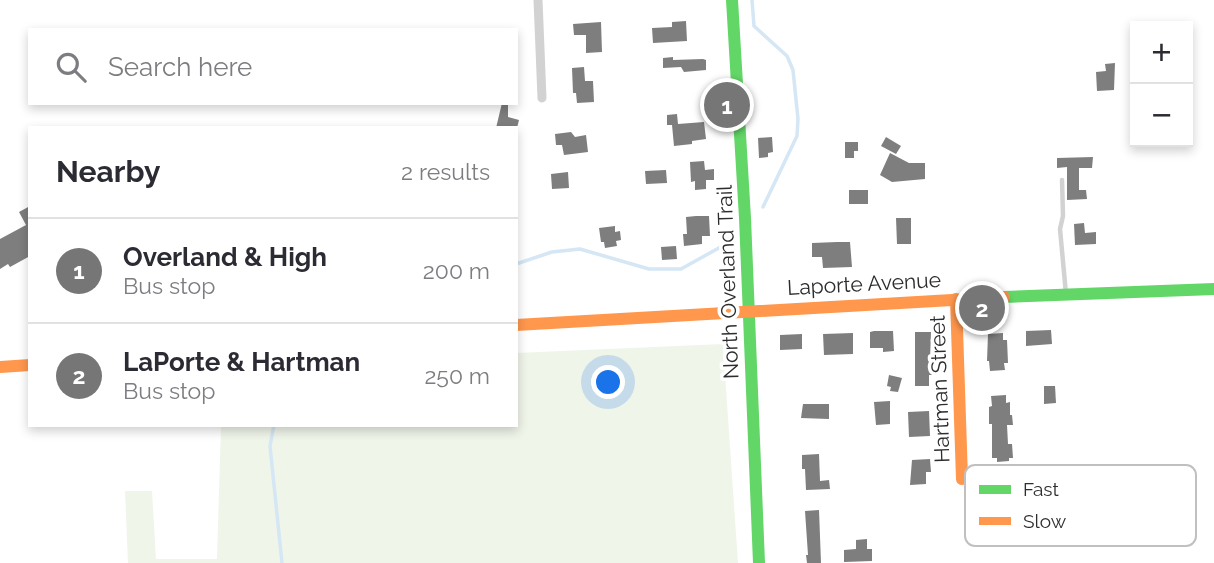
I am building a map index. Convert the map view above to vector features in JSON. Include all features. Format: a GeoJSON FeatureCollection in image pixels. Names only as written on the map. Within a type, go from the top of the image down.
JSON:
{"type":"FeatureCollection","features":[{"type":"Feature","properties":{"kind":"street"},"geometry":{"type":"LineString","coordinates":[[538,0],[542,98]]}},
{"type":"Feature","properties":{"kind":"street","name":"North Overland Trail"},"geometry":{"type":"LineString","coordinates":[[732,0],[746,218],[759,563]]}},
{"type":"Feature","properties":{"kind":"street","name":"Laporte Avenue"},"geometry":{"type":"LineString","coordinates":[[518,325],[956,299],[1214,289]]}},
{"type":"Feature","properties":{"kind":"street","name":"Hartman Street"},"geometry":{"type":"LineString","coordinates":[[956,299],[962,479]]}},
{"type":"Feature","properties":{"kind":"street"},"geometry":{"type":"LineString","coordinates":[[0,367],[28,365]]}},
{"type":"Feature","properties":{"kind":"lane"},"geometry":{"type":"LineString","coordinates":[[1062,180],[1063,216],[1060,229],[1066,294]]}},
{"type":"Feature","properties":{"kind":"shaded area"},"geometry":{"type":"Polygon","coordinates":[[[723,344],[738,563],[128,563],[125,491],[152,491],[156,559],[217,559],[221,427],[518,427],[518,353],[723,344]]]}},
{"type":"Feature","properties":{"kind":"building"},"geometry":{"type":"Polygon","coordinates":[[[686,21],[687,41],[653,43],[652,28],[672,27],[672,22],[686,21]]]}},
{"type":"Feature","properties":{"kind":"building"},"geometry":{"type":"Polygon","coordinates":[[[601,22],[602,52],[586,53],[586,35],[574,35],[573,24],[601,22]]]}},
{"type":"Feature","properties":{"kind":"building"},"geometry":{"type":"Polygon","coordinates":[[[673,57],[673,60],[706,60],[706,70],[684,72],[681,67],[663,68],[663,58],[673,57]]]}},
{"type":"Feature","properties":{"kind":"building"},"geometry":{"type":"Polygon","coordinates":[[[1115,63],[1114,90],[1097,91],[1096,72],[1106,71],[1105,64],[1115,63]]]}},
{"type":"Feature","properties":{"kind":"building"},"geometry":{"type":"Polygon","coordinates":[[[584,67],[585,81],[593,81],[594,102],[577,103],[576,93],[573,93],[572,68],[584,67]]]}},
{"type":"Feature","properties":{"kind":"building"},"geometry":{"type":"Polygon","coordinates":[[[502,105],[508,105],[508,117],[519,120],[518,126],[496,126],[502,105]]]}},
{"type":"Feature","properties":{"kind":"building"},"geometry":{"type":"Polygon","coordinates":[[[677,114],[678,124],[704,122],[706,139],[674,146],[672,125],[667,125],[667,115],[677,114]]]}},
{"type":"Feature","properties":{"kind":"building"},"geometry":{"type":"Polygon","coordinates":[[[571,132],[575,137],[586,135],[588,152],[564,155],[562,145],[556,145],[555,134],[571,132]]]}},
{"type":"Feature","properties":{"kind":"building"},"geometry":{"type":"Polygon","coordinates":[[[772,137],[773,152],[768,153],[768,157],[759,158],[758,138],[772,137]]]}},
{"type":"Feature","properties":{"kind":"building"},"geometry":{"type":"Polygon","coordinates":[[[886,137],[901,146],[896,154],[881,146],[886,137]]]}},
{"type":"Feature","properties":{"kind":"building"},"geometry":{"type":"Polygon","coordinates":[[[845,142],[858,142],[858,151],[854,151],[854,158],[845,158],[845,142]]]}},
{"type":"Feature","properties":{"kind":"building"},"geometry":{"type":"Polygon","coordinates":[[[890,153],[909,163],[925,163],[925,179],[892,182],[880,175],[890,153]]]}},
{"type":"Feature","properties":{"kind":"building"},"geometry":{"type":"Polygon","coordinates":[[[1093,157],[1092,168],[1079,168],[1079,190],[1086,190],[1087,199],[1067,200],[1067,167],[1057,168],[1057,158],[1093,157]]]}},
{"type":"Feature","properties":{"kind":"building"},"geometry":{"type":"Polygon","coordinates":[[[704,161],[705,170],[714,169],[714,180],[706,180],[706,189],[695,190],[695,181],[691,182],[690,162],[704,161]]]}},
{"type":"Feature","properties":{"kind":"building"},"geometry":{"type":"Polygon","coordinates":[[[666,170],[667,183],[646,184],[645,171],[666,170]]]}},
{"type":"Feature","properties":{"kind":"building"},"geometry":{"type":"Polygon","coordinates":[[[568,172],[569,188],[552,189],[551,174],[568,172]]]}},
{"type":"Feature","properties":{"kind":"building"},"geometry":{"type":"Polygon","coordinates":[[[849,190],[868,190],[868,204],[849,204],[849,190]]]}},
{"type":"Feature","properties":{"kind":"building"},"geometry":{"type":"Polygon","coordinates":[[[28,207],[28,257],[0,269],[0,239],[26,225],[19,212],[28,207]]]}},
{"type":"Feature","properties":{"kind":"building"},"geometry":{"type":"Polygon","coordinates":[[[709,216],[710,236],[702,236],[702,244],[684,246],[683,234],[687,234],[686,217],[709,216]]]}},
{"type":"Feature","properties":{"kind":"building"},"geometry":{"type":"Polygon","coordinates":[[[896,218],[911,218],[911,244],[897,244],[896,218]]]}},
{"type":"Feature","properties":{"kind":"building"},"geometry":{"type":"Polygon","coordinates":[[[1084,223],[1085,233],[1096,232],[1096,244],[1075,245],[1074,224],[1084,223]]]}},
{"type":"Feature","properties":{"kind":"building"},"geometry":{"type":"Polygon","coordinates":[[[615,226],[615,232],[620,231],[621,240],[616,241],[617,246],[605,248],[604,242],[601,242],[599,228],[615,226]]]}},
{"type":"Feature","properties":{"kind":"building"},"geometry":{"type":"Polygon","coordinates":[[[850,242],[852,267],[823,268],[822,257],[812,257],[812,243],[850,242]]]}},
{"type":"Feature","properties":{"kind":"building"},"geometry":{"type":"Polygon","coordinates":[[[676,246],[677,259],[662,260],[661,247],[676,246]]]}},
{"type":"Feature","properties":{"kind":"building"},"geometry":{"type":"Polygon","coordinates":[[[1051,330],[1052,344],[1026,346],[1026,331],[1051,330]]]}},
{"type":"Feature","properties":{"kind":"building"},"geometry":{"type":"Polygon","coordinates":[[[893,331],[894,351],[883,352],[883,348],[870,348],[870,332],[893,331]]]}},
{"type":"Feature","properties":{"kind":"building"},"geometry":{"type":"Polygon","coordinates":[[[915,332],[931,332],[932,375],[929,375],[929,386],[915,386],[915,332]]]}},
{"type":"Feature","properties":{"kind":"building"},"geometry":{"type":"Polygon","coordinates":[[[853,333],[853,354],[824,355],[823,334],[853,333]]]}},
{"type":"Feature","properties":{"kind":"building"},"geometry":{"type":"Polygon","coordinates":[[[1003,333],[1003,340],[1007,340],[1008,363],[1004,363],[1005,370],[990,371],[987,361],[988,334],[1003,333]]]}},
{"type":"Feature","properties":{"kind":"building"},"geometry":{"type":"Polygon","coordinates":[[[802,334],[802,349],[780,350],[780,335],[802,334]]]}},
{"type":"Feature","properties":{"kind":"building"},"geometry":{"type":"Polygon","coordinates":[[[889,375],[902,378],[898,392],[890,391],[891,387],[887,386],[889,375]]]}},
{"type":"Feature","properties":{"kind":"building"},"geometry":{"type":"Polygon","coordinates":[[[1044,386],[1055,386],[1056,403],[1044,404],[1044,386]]]}},
{"type":"Feature","properties":{"kind":"building"},"geometry":{"type":"Polygon","coordinates":[[[1006,395],[1006,403],[1010,402],[1012,415],[1013,425],[1007,425],[1008,444],[1012,444],[1013,458],[997,462],[997,458],[992,458],[989,407],[992,406],[991,396],[1006,395]]]}},
{"type":"Feature","properties":{"kind":"building"},"geometry":{"type":"Polygon","coordinates":[[[890,401],[890,424],[876,425],[874,402],[890,401]]]}},
{"type":"Feature","properties":{"kind":"building"},"geometry":{"type":"Polygon","coordinates":[[[803,404],[829,404],[829,419],[801,418],[803,404]]]}},
{"type":"Feature","properties":{"kind":"building"},"geometry":{"type":"Polygon","coordinates":[[[929,411],[930,436],[909,437],[908,412],[929,411]]]}},
{"type":"Feature","properties":{"kind":"building"},"geometry":{"type":"Polygon","coordinates":[[[819,454],[820,481],[829,480],[830,489],[806,490],[802,455],[819,454]]]}},
{"type":"Feature","properties":{"kind":"building"},"geometry":{"type":"Polygon","coordinates":[[[930,459],[931,472],[926,472],[926,484],[910,485],[912,460],[930,459]]]}},
{"type":"Feature","properties":{"kind":"building"},"geometry":{"type":"Polygon","coordinates":[[[819,510],[821,563],[807,563],[805,511],[819,510]]]}},
{"type":"Feature","properties":{"kind":"building"},"geometry":{"type":"Polygon","coordinates":[[[867,539],[867,549],[872,549],[872,561],[844,562],[844,550],[856,549],[856,540],[867,539]]]}},
{"type":"Feature","properties":{"kind":"waterway"},"geometry":{"type":"LineString","coordinates":[[752,0],[754,26],[787,56],[793,70],[798,119],[797,136],[763,207]]}},
{"type":"Feature","properties":{"kind":"waterway"},"geometry":{"type":"LineString","coordinates":[[518,263],[552,252],[580,249],[649,269],[681,269],[726,244]]}},
{"type":"Feature","properties":{"kind":"waterway"},"geometry":{"type":"LineString","coordinates":[[274,427],[270,446],[282,563]]}},
{"type":"Feature","properties":{"kind":"traffic: fast"},"geometry":{"type":"LineString","coordinates":[[732,0],[745,218],[759,563]]}},
{"type":"Feature","properties":{"kind":"traffic: fast"},"geometry":{"type":"LineString","coordinates":[[1004,297],[1214,289]]}},
{"type":"Feature","properties":{"kind":"traffic: slow"},"geometry":{"type":"LineString","coordinates":[[518,325],[1004,297]]}},
{"type":"Feature","properties":{"kind":"traffic: slow"},"geometry":{"type":"LineString","coordinates":[[956,299],[962,479]]}},
{"type":"Feature","properties":{"kind":"traffic: slow"},"geometry":{"type":"LineString","coordinates":[[0,367],[28,365]]}},
{"type":"Feature","properties":{"kind":"place","name":"Overland & High"},"geometry":{"type":"Point","coordinates":[727,105]}},
{"type":"Feature","properties":{"kind":"place","name":"LaPorte & Hartman"},"geometry":{"type":"Point","coordinates":[982,308]}}]}
